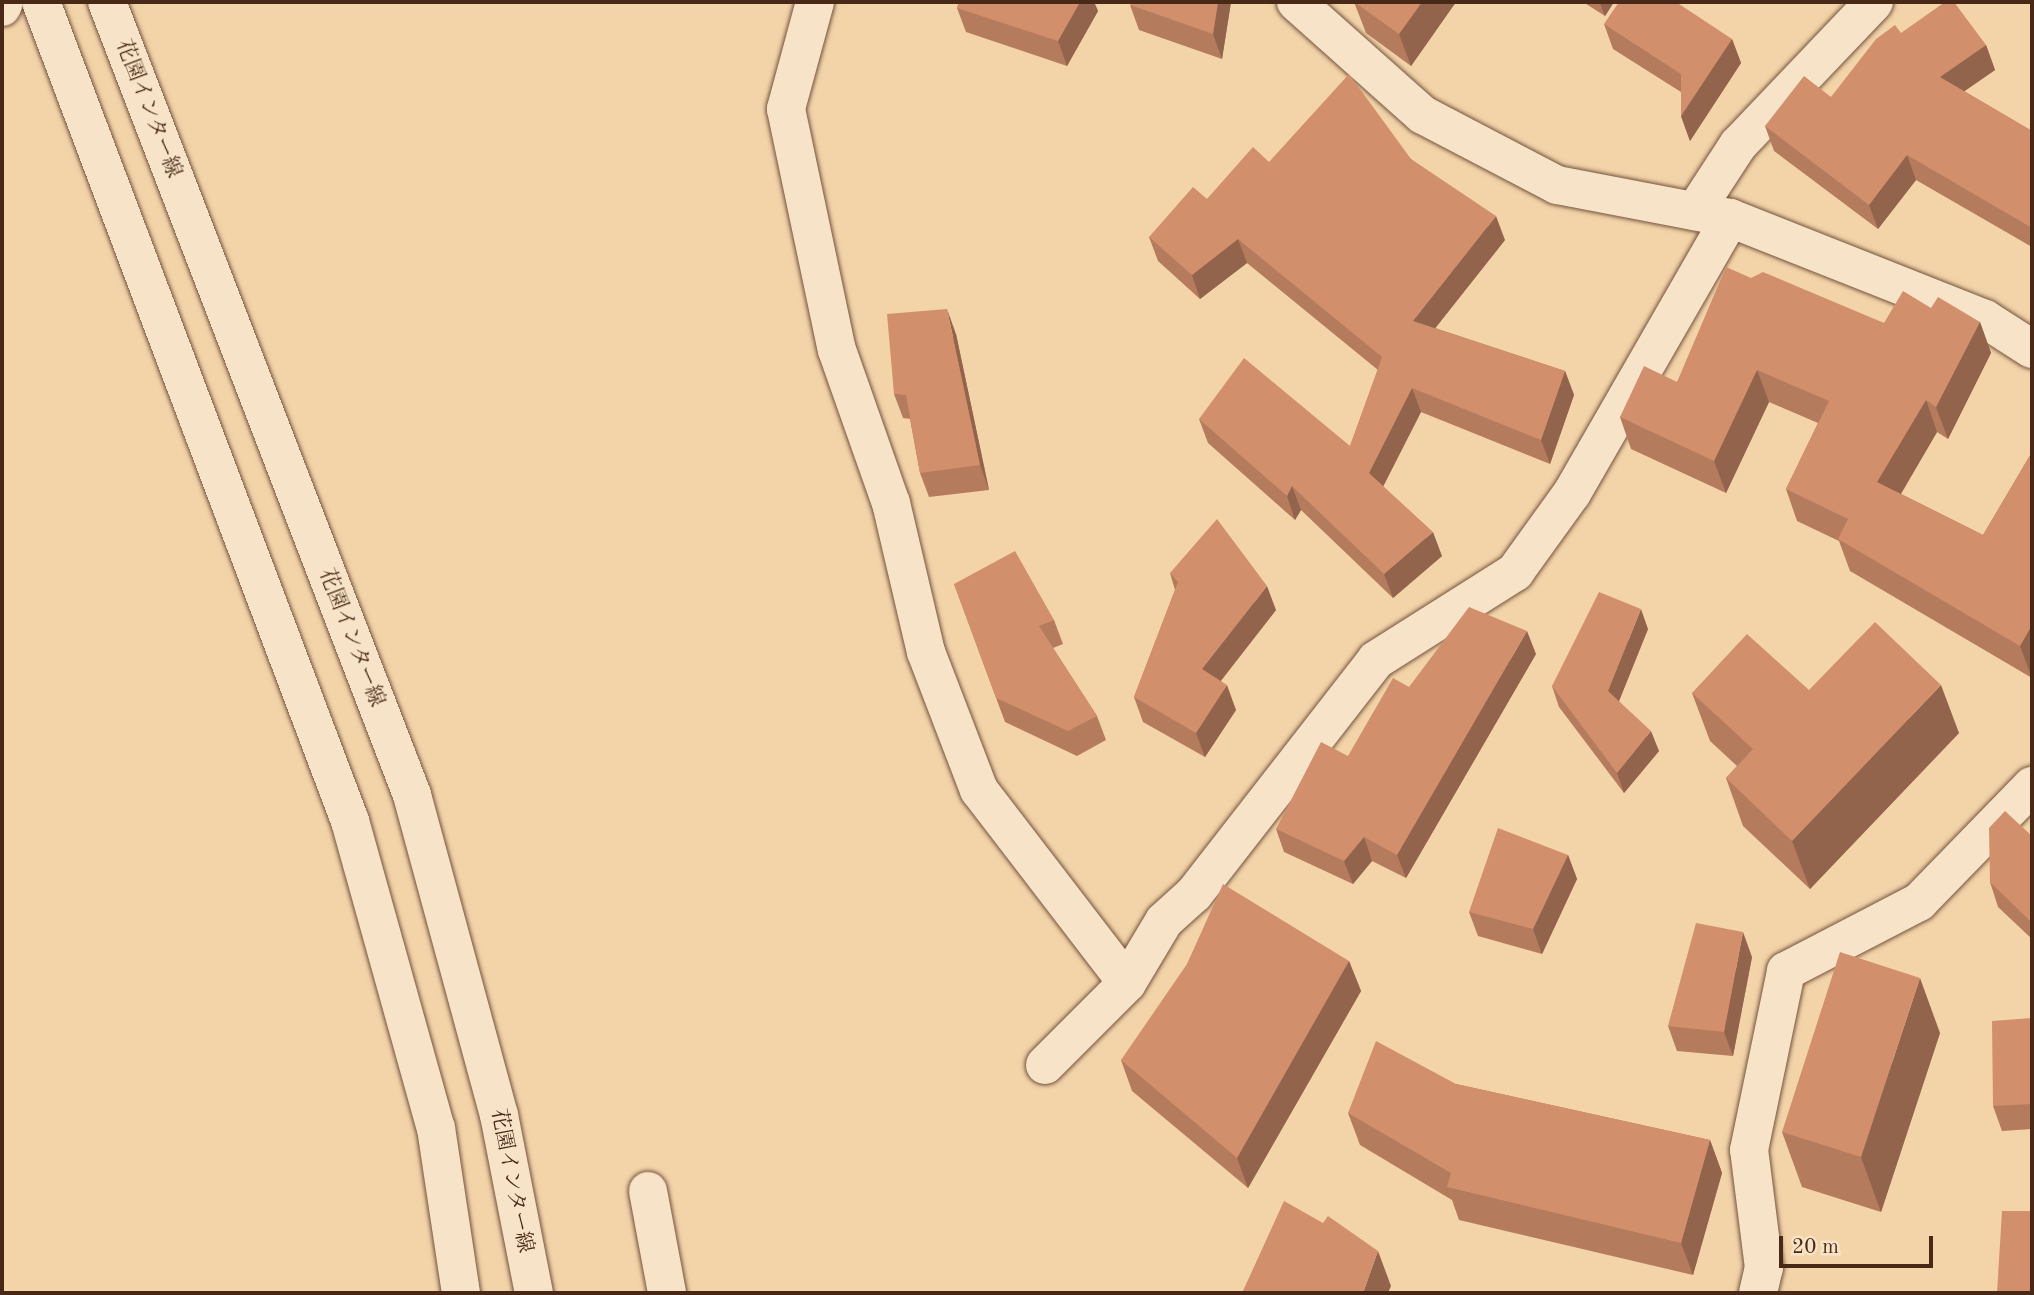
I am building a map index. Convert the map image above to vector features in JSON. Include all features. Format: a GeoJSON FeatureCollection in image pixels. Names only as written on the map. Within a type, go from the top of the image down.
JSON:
{"type":"FeatureCollection","features":[{"type":"Feature","properties":{"kind":"street"},"geometry":{"type":"LineString","coordinates":[[2,7],[4,2]]}},
{"type":"Feature","properties":{"kind":"street"},"geometry":{"type":"LineString","coordinates":[[41,2],[350,821],[436,1128],[461,1293]]}},
{"type":"Feature","properties":{"kind":"street","name":"花園インター線"},"geometry":{"type":"LineString","coordinates":[[107,2],[412,795],[499,1115],[534,1293]]}},
{"type":"Feature","properties":{"kind":"street"},"geometry":{"type":"LineString","coordinates":[[816,2],[786,109],[837,350],[891,503],[926,652],[979,790],[1127,983]]}},
{"type":"Feature","properties":{"kind":"street"},"geometry":{"type":"LineString","coordinates":[[1296,2],[1423,115],[1557,185],[1712,215],[1985,319],[2032,349]]}},
{"type":"Feature","properties":{"kind":"street"},"geometry":{"type":"LineString","coordinates":[[1045,1065],[1127,983],[1164,921],[1194,894],[1376,660],[1515,572],[1572,494],[1712,215],[1738,145],[1874,2]]}},
{"type":"Feature","properties":{"kind":"street"},"geometry":{"type":"LineString","coordinates":[[1758,1293],[1763,1268],[1749,1150],[1786,971],[1919,902],[2032,786]]}},
{"type":"Feature","properties":{"kind":"street"},"geometry":{"type":"LineString","coordinates":[[648,1191],[667,1293]]}},
{"type":"Feature","properties":{"kind":"building"},"geometry":{"type":"Polygon","coordinates":[[[959,2],[1080,2],[1058,41],[957,8],[959,2]]]}},
{"type":"Feature","properties":{"kind":"building"},"geometry":{"type":"Polygon","coordinates":[[[1132,2],[1218,2],[1213,34],[1130,5],[1132,2]]]}},
{"type":"Feature","properties":{"kind":"building"},"geometry":{"type":"Polygon","coordinates":[[[1354,2],[1422,2],[1399,34],[1354,2]]]}},
{"type":"Feature","properties":{"kind":"building"},"geometry":{"type":"Polygon","coordinates":[[[1619,2],[1676,2],[1732,39],[1681,116],[1681,74],[1604,24],[1619,2]]]}},
{"type":"Feature","properties":{"kind":"building"},"geometry":{"type":"Polygon","coordinates":[[[1945,2],[1954,2],[1986,45],[1940,77],[2032,131],[2032,228],[1907,155],[1869,205],[1765,126],[1804,76],[1831,97],[1876,39],[1895,25],[1901,33],[1945,2]]]}},
{"type":"Feature","properties":{"kind":"building"},"geometry":{"type":"Polygon","coordinates":[[[1349,74],[1411,159],[1496,216],[1413,321],[1565,371],[1541,440],[1412,388],[1369,473],[1433,532],[1384,574],[1292,486],[1287,496],[1199,419],[1244,358],[1350,446],[1382,357],[1238,239],[1192,275],[1149,237],[1193,187],[1207,199],[1253,147],[1269,162],[1349,74]]]}},
{"type":"Feature","properties":{"kind":"building"},"geometry":{"type":"Polygon","coordinates":[[[1726,267],[1751,278],[1763,272],[1884,323],[1903,291],[1931,308],[1938,297],[1980,322],[1936,407],[1926,400],[1877,482],[1983,535],[2032,452],[2032,625],[2020,646],[1838,539],[1848,519],[1786,489],[1829,401],[1757,370],[1714,461],[1620,417],[1644,366],[1677,382],[1726,267]]]}},
{"type":"Feature","properties":{"kind":"building"},"geometry":{"type":"Polygon","coordinates":[[[947,309],[980,465],[920,473],[906,395],[894,394],[887,314],[947,309]]]}},
{"type":"Feature","properties":{"kind":"building"},"geometry":{"type":"Polygon","coordinates":[[[1217,519],[1267,586],[1202,669],[1227,685],[1196,733],[1134,697],[1178,582],[1170,573],[1217,519]]]}},
{"type":"Feature","properties":{"kind":"building"},"geometry":{"type":"Polygon","coordinates":[[[1015,551],[1054,620],[1039,626],[1097,716],[1068,731],[996,698],[954,584],[1015,551]]]}},
{"type":"Feature","properties":{"kind":"building"},"geometry":{"type":"Polygon","coordinates":[[[1599,592],[1641,609],[1608,691],[1651,731],[1617,773],[1552,686],[1599,592]]]}},
{"type":"Feature","properties":{"kind":"building"},"geometry":{"type":"Polygon","coordinates":[[[1469,607],[1527,631],[1397,855],[1364,837],[1344,861],[1276,829],[1321,742],[1348,756],[1393,678],[1409,687],[1469,607]]]}},
{"type":"Feature","properties":{"kind":"building"},"geometry":{"type":"Polygon","coordinates":[[[1875,622],[1941,685],[1792,841],[1726,778],[1753,749],[1692,693],[1747,634],[1809,690],[1875,622]]]}},
{"type":"Feature","properties":{"kind":"building"},"geometry":{"type":"Polygon","coordinates":[[[2005,811],[2032,836],[2032,923],[1990,882],[1989,828],[2005,811]]]}},
{"type":"Feature","properties":{"kind":"building"},"geometry":{"type":"Polygon","coordinates":[[[1498,828],[1568,855],[1533,929],[1469,912],[1498,828]]]}},
{"type":"Feature","properties":{"kind":"building"},"geometry":{"type":"Polygon","coordinates":[[[1223,884],[1349,961],[1237,1158],[1121,1060],[1187,964],[1223,884]]]}},
{"type":"Feature","properties":{"kind":"building"},"geometry":{"type":"Polygon","coordinates":[[[1696,923],[1743,932],[1724,1032],[1668,1026],[1696,923]]]}},
{"type":"Feature","properties":{"kind":"building"},"geometry":{"type":"Polygon","coordinates":[[[1840,952],[1920,978],[1861,1157],[1782,1132],[1840,952]]]}},
{"type":"Feature","properties":{"kind":"building"},"geometry":{"type":"Polygon","coordinates":[[[2032,1018],[2032,1104],[1993,1106],[1992,1021],[2032,1018]]]}},
{"type":"Feature","properties":{"kind":"building"},"geometry":{"type":"Polygon","coordinates":[[[1376,1041],[1456,1084],[1710,1140],[1681,1243],[1447,1187],[1451,1173],[1348,1113],[1376,1041]]]}},
{"type":"Feature","properties":{"kind":"building"},"geometry":{"type":"Polygon","coordinates":[[[1284,1201],[1323,1223],[1328,1216],[1378,1251],[1363,1293],[1242,1293],[1284,1201]]]}},
{"type":"Feature","properties":{"kind":"building"},"geometry":{"type":"Polygon","coordinates":[[[2002,1211],[2032,1211],[2032,1293],[1997,1293],[2002,1211]]]}}]}
